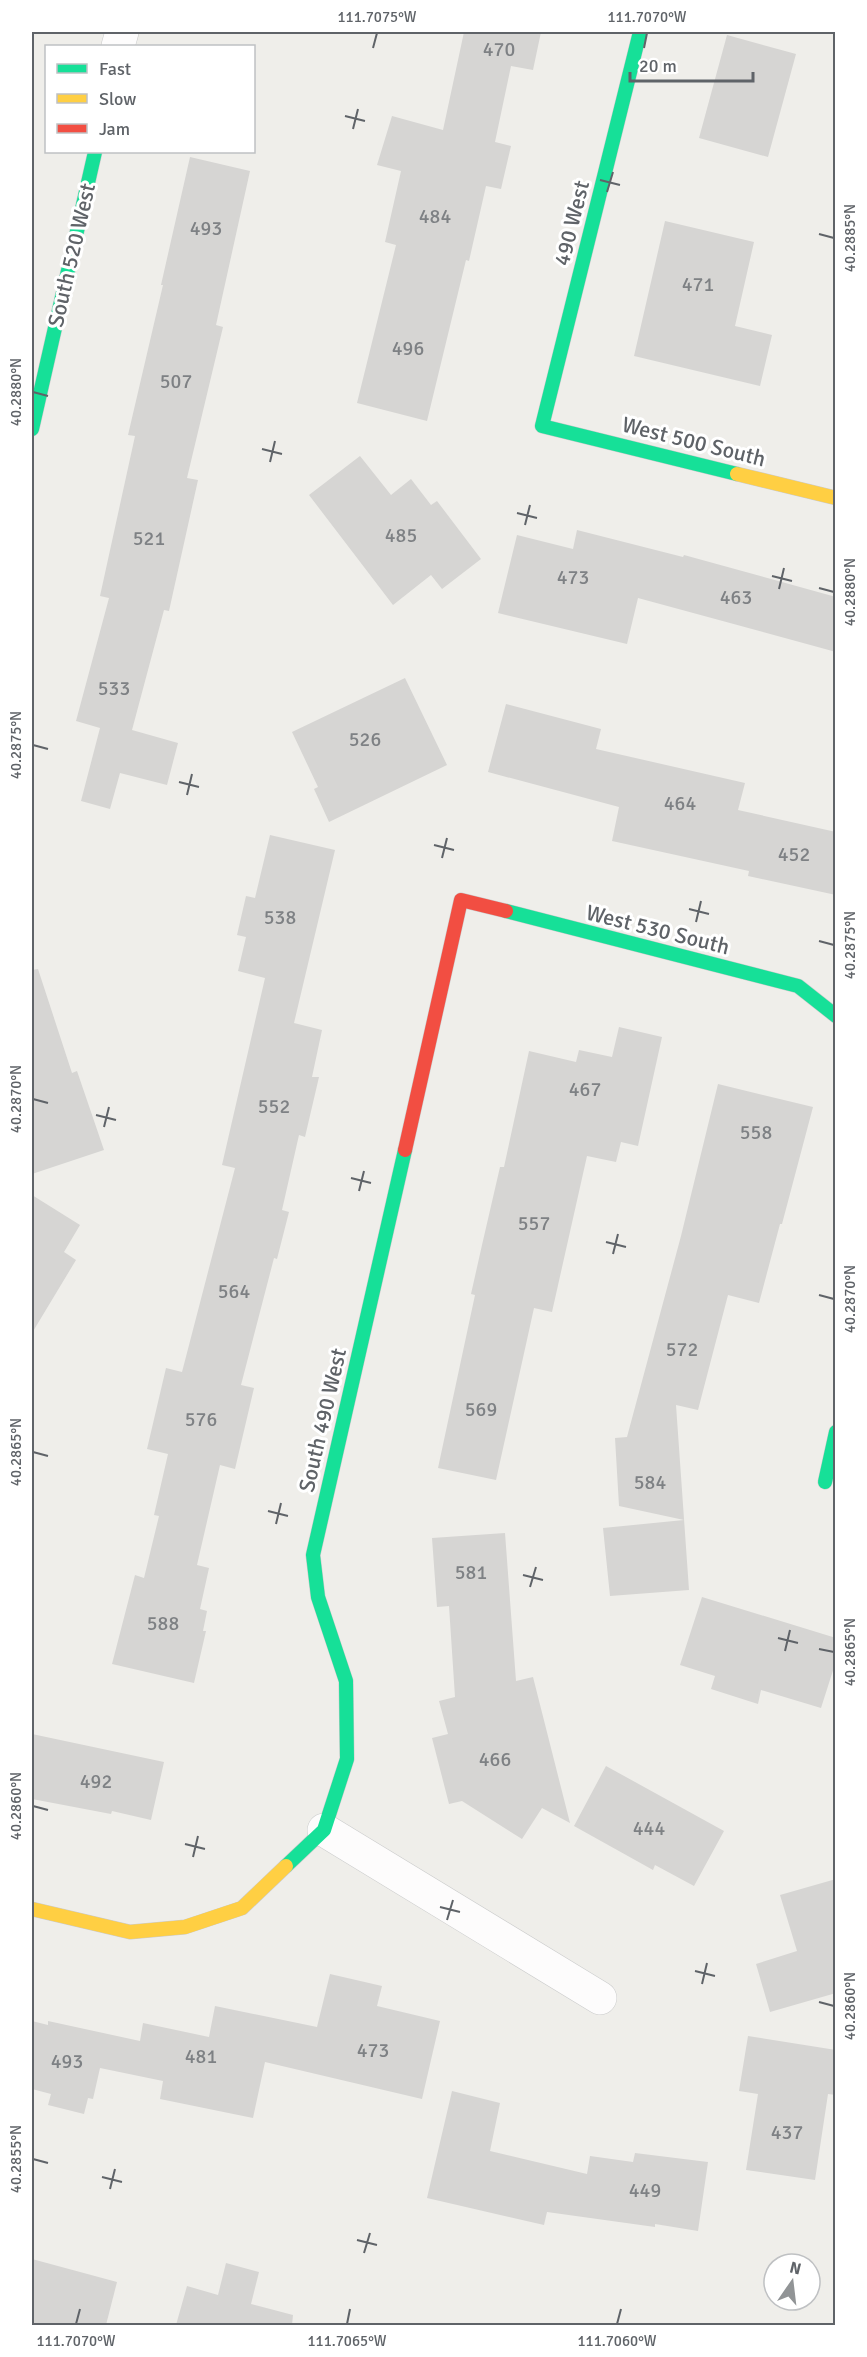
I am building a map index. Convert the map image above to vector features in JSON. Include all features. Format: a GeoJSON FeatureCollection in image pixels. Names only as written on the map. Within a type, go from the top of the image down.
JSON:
{"type":"FeatureCollection","features":[{"type":"Feature","properties":{"kind":"street","name":"490 West"},"geometry":{"type":"LineString","coordinates":[[542,426],[640,32]]}},
{"type":"Feature","properties":{"kind":"street","name":"South 520 West"},"geometry":{"type":"LineString","coordinates":[[32,429],[94,153]]}},
{"type":"Feature","properties":{"kind":"street","name":"West 500 South"},"geometry":{"type":"LineString","coordinates":[[542,426],[836,498]]}},
{"type":"Feature","properties":{"kind":"street","name":"West 530 South"},"geometry":{"type":"LineString","coordinates":[[461,900],[798,986],[836,1016]]}},
{"type":"Feature","properties":{"kind":"street","name":"South 490 West"},"geometry":{"type":"LineString","coordinates":[[32,1909],[130,1932],[185,1927],[242,1908],[324,1830],[347,1759],[346,1681],[318,1597],[313,1555],[461,900]]}},
{"type":"Feature","properties":{"kind":"street"},"geometry":{"type":"LineString","coordinates":[[825,1482],[836,1432]]}},
{"type":"Feature","properties":{"kind":"street"},"geometry":{"type":"LineString","coordinates":[[324,1830],[600,1998]]}},
{"type":"Feature","properties":{"kind":"building"},"geometry":{"type":"Polygon","coordinates":[[[464,32],[541,32],[533,70],[511,66],[495,142],[511,146],[501,189],[486,186],[427,421],[357,403],[396,245],[385,242],[401,171],[377,165],[392,116],[443,130],[464,32]]]}},
{"type":"Feature","properties":{"kind":"building"},"geometry":{"type":"Polygon","coordinates":[[[727,35],[796,54],[768,157],[699,138],[727,35]]]}},
{"type":"Feature","properties":{"kind":"building"},"geometry":{"type":"Polygon","coordinates":[[[190,157],[250,171],[216,325],[223,327],[187,478],[198,480],[169,611],[164,610],[132,730],[178,743],[167,785],[120,773],[110,809],[81,801],[100,728],[76,721],[109,598],[100,596],[135,436],[128,435],[190,157]]]}},
{"type":"Feature","properties":{"kind":"building"},"geometry":{"type":"Polygon","coordinates":[[[665,221],[754,242],[735,326],[772,335],[760,386],[634,356],[665,221]]]}},
{"type":"Feature","properties":{"kind":"building"},"geometry":{"type":"Polygon","coordinates":[[[360,456],[391,495],[411,479],[431,505],[437,501],[481,559],[442,589],[431,575],[393,605],[309,495],[360,456]]]}},
{"type":"Feature","properties":{"kind":"building"},"geometry":{"type":"Polygon","coordinates":[[[577,530],[683,557],[684,555],[836,597],[836,652],[638,598],[627,644],[498,613],[517,535],[573,549],[577,530]]]}},
{"type":"Feature","properties":{"kind":"building"},"geometry":{"type":"Polygon","coordinates":[[[405,678],[447,765],[329,822],[314,789],[318,787],[292,732],[405,678]]]}},
{"type":"Feature","properties":{"kind":"building"},"geometry":{"type":"Polygon","coordinates":[[[506,704],[601,729],[596,749],[745,783],[738,810],[836,832],[836,895],[748,876],[749,871],[612,841],[619,807],[488,772],[506,704]]]}},
{"type":"Feature","properties":{"kind":"building"},"geometry":{"type":"Polygon","coordinates":[[[270,835],[335,850],[294,1023],[322,1030],[312,1077],[319,1077],[305,1137],[299,1135],[282,1210],[289,1212],[277,1259],[274,1258],[241,1385],[254,1388],[235,1469],[220,1465],[197,1565],[209,1568],[200,1609],[207,1611],[203,1631],[206,1631],[194,1683],[112,1664],[135,1575],[144,1578],[159,1516],[154,1515],[168,1454],[147,1449],[166,1368],[182,1372],[235,1168],[222,1165],[265,978],[238,971],[246,937],[237,935],[246,896],[255,898],[270,835]]]}},
{"type":"Feature","properties":{"kind":"building"},"geometry":{"type":"Polygon","coordinates":[[[38,969],[72,1073],[77,1071],[104,1150],[32,1174],[32,970],[38,969]]]}},
{"type":"Feature","properties":{"kind":"building"},"geometry":{"type":"Polygon","coordinates":[[[619,1027],[662,1037],[638,1146],[621,1142],[616,1162],[587,1156],[552,1312],[534,1308],[496,1480],[438,1468],[475,1295],[471,1294],[500,1167],[504,1167],[529,1051],[576,1062],[579,1050],[612,1057],[619,1027]]]}},
{"type":"Feature","properties":{"kind":"building"},"geometry":{"type":"Polygon","coordinates":[[[718,1084],[813,1107],[759,1303],[728,1295],[698,1410],[676,1405],[689,1590],[610,1596],[603,1528],[684,1520],[619,1506],[615,1438],[627,1437],[681,1236],[718,1084]]]}},
{"type":"Feature","properties":{"kind":"building"},"geometry":{"type":"Polygon","coordinates":[[[32,1195],[80,1225],[64,1252],[76,1260],[32,1333],[32,1195]]]}},
{"type":"Feature","properties":{"kind":"building"},"geometry":{"type":"Polygon","coordinates":[[[505,1533],[516,1681],[533,1677],[570,1823],[542,1808],[522,1839],[462,1801],[449,1804],[432,1738],[448,1734],[439,1701],[455,1697],[449,1606],[437,1607],[432,1538],[505,1533]]]}},
{"type":"Feature","properties":{"kind":"building"},"geometry":{"type":"Polygon","coordinates":[[[702,1597],[836,1638],[836,1661],[821,1708],[761,1690],[758,1704],[711,1689],[715,1676],[680,1665],[702,1597]]]}},
{"type":"Feature","properties":{"kind":"building"},"geometry":{"type":"Polygon","coordinates":[[[32,1734],[164,1762],[151,1820],[112,1811],[111,1814],[32,1799],[32,1734]]]}},
{"type":"Feature","properties":{"kind":"building"},"geometry":{"type":"Polygon","coordinates":[[[606,1766],[724,1831],[694,1886],[655,1865],[653,1870],[574,1826],[606,1766]]]}},
{"type":"Feature","properties":{"kind":"building"},"geometry":{"type":"Polygon","coordinates":[[[836,1879],[836,1993],[770,2012],[756,1964],[797,1951],[780,1895],[836,1879]]]}},
{"type":"Feature","properties":{"kind":"building"},"geometry":{"type":"Polygon","coordinates":[[[330,1974],[382,1986],[377,2006],[440,2021],[422,2099],[265,2062],[253,2118],[160,2099],[163,2081],[100,2068],[93,2099],[88,2098],[84,2114],[48,2105],[51,2094],[32,2089],[32,2021],[48,2025],[48,2021],[140,2041],[143,2023],[209,2037],[215,2006],[317,2027],[330,1974]]]}},
{"type":"Feature","properties":{"kind":"building"},"geometry":{"type":"Polygon","coordinates":[[[748,2036],[836,2050],[836,2095],[828,2094],[815,2180],[746,2170],[758,2094],[739,2091],[748,2036]]]}},
{"type":"Feature","properties":{"kind":"building"},"geometry":{"type":"Polygon","coordinates":[[[452,2091],[500,2103],[490,2151],[587,2174],[590,2156],[633,2162],[635,2153],[708,2162],[698,2231],[547,2212],[544,2225],[427,2198],[452,2091]]]}},
{"type":"Feature","properties":{"kind":"building"},"geometry":{"type":"Polygon","coordinates":[[[32,2259],[117,2282],[106,2325],[32,2325],[32,2259]]]}},
{"type":"Feature","properties":{"kind":"building"},"geometry":{"type":"Polygon","coordinates":[[[226,2263],[259,2272],[251,2304],[293,2315],[292,2325],[176,2325],[187,2286],[218,2295],[226,2263]]]}},
{"type":"Feature","properties":{"kind":"traffic: fast"},"geometry":{"type":"LineString","coordinates":[[640,32],[542,426],[737,474]]}},
{"type":"Feature","properties":{"kind":"traffic: fast"},"geometry":{"type":"LineString","coordinates":[[32,429],[95,153]]}},
{"type":"Feature","properties":{"kind":"traffic: fast"},"geometry":{"type":"LineString","coordinates":[[506,911],[798,986],[836,1016]]}},
{"type":"Feature","properties":{"kind":"traffic: fast"},"geometry":{"type":"LineString","coordinates":[[286,1866],[324,1830],[347,1759],[346,1681],[318,1597],[313,1555],[405,1150]]}},
{"type":"Feature","properties":{"kind":"traffic: fast"},"geometry":{"type":"LineString","coordinates":[[825,1482],[836,1432]]}},
{"type":"Feature","properties":{"kind":"traffic: slow"},"geometry":{"type":"LineString","coordinates":[[737,474],[836,498]]}},
{"type":"Feature","properties":{"kind":"traffic: slow"},"geometry":{"type":"LineString","coordinates":[[32,1909],[130,1932],[185,1927],[242,1908],[286,1866]]}},
{"type":"Feature","properties":{"kind":"traffic: jam"},"geometry":{"type":"LineString","coordinates":[[405,1150],[461,900],[506,911]]}}]}
